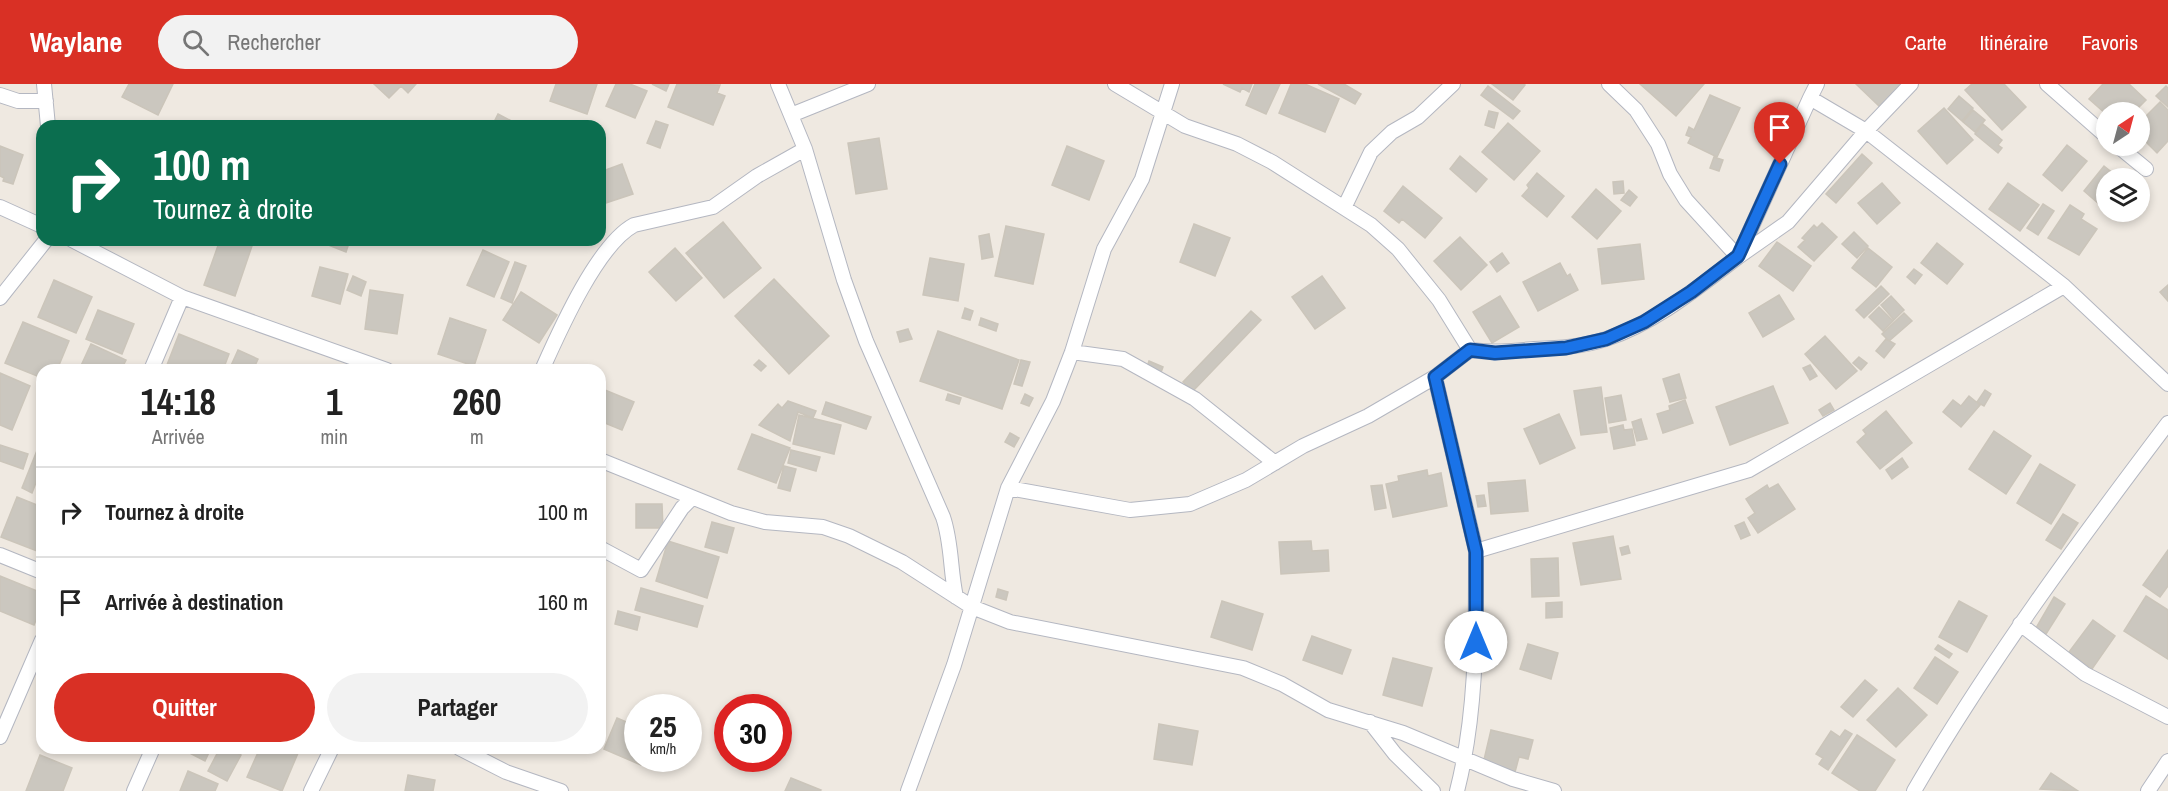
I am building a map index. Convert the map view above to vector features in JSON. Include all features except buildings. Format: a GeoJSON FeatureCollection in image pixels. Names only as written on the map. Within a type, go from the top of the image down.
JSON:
{"type":"FeatureCollection","features":[{"type":"Feature","properties":{"kind":"street"},"geometry":{"type":"LineString","coordinates":[[44,84],[48,120]]}},
{"type":"Feature","properties":{"kind":"street"},"geometry":{"type":"LineString","coordinates":[[778,84],[805,149],[844,280],[866,340],[944,517],[949,534],[951,573],[956,597]]}},
{"type":"Feature","properties":{"kind":"street"},"geometry":{"type":"LineString","coordinates":[[791,115],[868,84]]}},
{"type":"Feature","properties":{"kind":"street"},"geometry":{"type":"LineString","coordinates":[[1115,84],[1185,126],[1237,144],[1272,162],[1371,225],[1398,249],[1439,300],[1470,350]]}},
{"type":"Feature","properties":{"kind":"street"},"geometry":{"type":"LineString","coordinates":[[908,791],[936,717],[1008,488],[1053,401],[1072,352],[1104,249],[1142,179],[1172,84]]}},
{"type":"Feature","properties":{"kind":"street"},"geometry":{"type":"LineString","coordinates":[[1344,208],[1371,152],[1392,132],[1418,117],[1453,84]]}},
{"type":"Feature","properties":{"kind":"street"},"geometry":{"type":"LineString","coordinates":[[1609,84],[1636,110],[1658,144],[1670,174],[1686,200],[1738,256]]}},
{"type":"Feature","properties":{"kind":"street"},"geometry":{"type":"LineString","coordinates":[[1738,256],[1817,84]]}},
{"type":"Feature","properties":{"kind":"street"},"geometry":{"type":"LineString","coordinates":[[1008,488],[1130,510],[1190,504],[1216,494],[1303,446],[1368,417],[1435,377],[1470,350],[1495,353],[1566,348],[1606,339],[1644,322],[1691,292],[1788,222],[1866,131],[1911,84]]}},
{"type":"Feature","properties":{"kind":"street"},"geometry":{"type":"LineString","coordinates":[[2047,84],[2096,126]]}},
{"type":"Feature","properties":{"kind":"street"},"geometry":{"type":"LineString","coordinates":[[0,95],[18,101],[46,101]]}},
{"type":"Feature","properties":{"kind":"street"},"geometry":{"type":"LineString","coordinates":[[1810,98],[1866,131],[2064,286],[2168,384]]}},
{"type":"Feature","properties":{"kind":"street"},"geometry":{"type":"LineString","coordinates":[[545,364],[586,283],[622,231],[634,225],[713,207],[757,176],[805,149]]}},
{"type":"Feature","properties":{"kind":"street"},"geometry":{"type":"LineString","coordinates":[[2130,156],[2145,168]]}},
{"type":"Feature","properties":{"kind":"street"},"geometry":{"type":"LineString","coordinates":[[0,207],[36,223]]}},
{"type":"Feature","properties":{"kind":"street"},"geometry":{"type":"LineString","coordinates":[[0,298],[41,246]]}},
{"type":"Feature","properties":{"kind":"street"},"geometry":{"type":"LineString","coordinates":[[84,246],[182,297],[370,364]]}},
{"type":"Feature","properties":{"kind":"street"},"geometry":{"type":"LineString","coordinates":[[1476,552],[1749,471],[2064,286]]}},
{"type":"Feature","properties":{"kind":"street"},"geometry":{"type":"LineString","coordinates":[[154,364],[182,297]]}},
{"type":"Feature","properties":{"kind":"street"},"geometry":{"type":"LineString","coordinates":[[1072,352],[1123,359],[1195,399],[1275,463]]}},
{"type":"Feature","properties":{"kind":"street"},"geometry":{"type":"LineString","coordinates":[[1435,377],[1476,552],[1475,664],[1465,758],[1457,791]]}},
{"type":"Feature","properties":{"kind":"street"},"geometry":{"type":"LineString","coordinates":[[1914,791],[1945,737],[2020,624],[2168,423]]}},
{"type":"Feature","properties":{"kind":"street"},"geometry":{"type":"LineString","coordinates":[[606,462],[731,513],[765,522],[823,527],[849,536],[902,562],[972,606],[1010,622],[1244,668],[1282,684],[1328,710],[1370,722],[1513,779],[1554,791]]}},
{"type":"Feature","properties":{"kind":"street"},"geometry":{"type":"LineString","coordinates":[[606,551],[641,570],[682,508],[693,498]]}},
{"type":"Feature","properties":{"kind":"street"},"geometry":{"type":"LineString","coordinates":[[0,555],[36,570]]}},
{"type":"Feature","properties":{"kind":"street"},"geometry":{"type":"LineString","coordinates":[[2020,624],[2085,674],[2168,717]]}},
{"type":"Feature","properties":{"kind":"street"},"geometry":{"type":"LineString","coordinates":[[0,737],[36,654]]}},
{"type":"Feature","properties":{"kind":"street"},"geometry":{"type":"LineString","coordinates":[[1370,722],[1395,754],[1433,791]]}},
{"type":"Feature","properties":{"kind":"street"},"geometry":{"type":"LineString","coordinates":[[134,791],[150,754]]}},
{"type":"Feature","properties":{"kind":"street"},"geometry":{"type":"LineString","coordinates":[[311,791],[329,754]]}},
{"type":"Feature","properties":{"kind":"street"},"geometry":{"type":"LineString","coordinates":[[471,754],[506,772],[561,791]]}},
{"type":"Feature","properties":{"kind":"street"},"geometry":{"type":"LineString","coordinates":[[2148,791],[2168,761]]}},
{"type":"Feature","properties":{"kind":"route"},"geometry":{"type":"LineString","coordinates":[[1476,642],[1476,552],[1435,377],[1470,350],[1495,353],[1566,348],[1606,339],[1644,322],[1691,292],[1738,256],[1780,164]]}}]}
